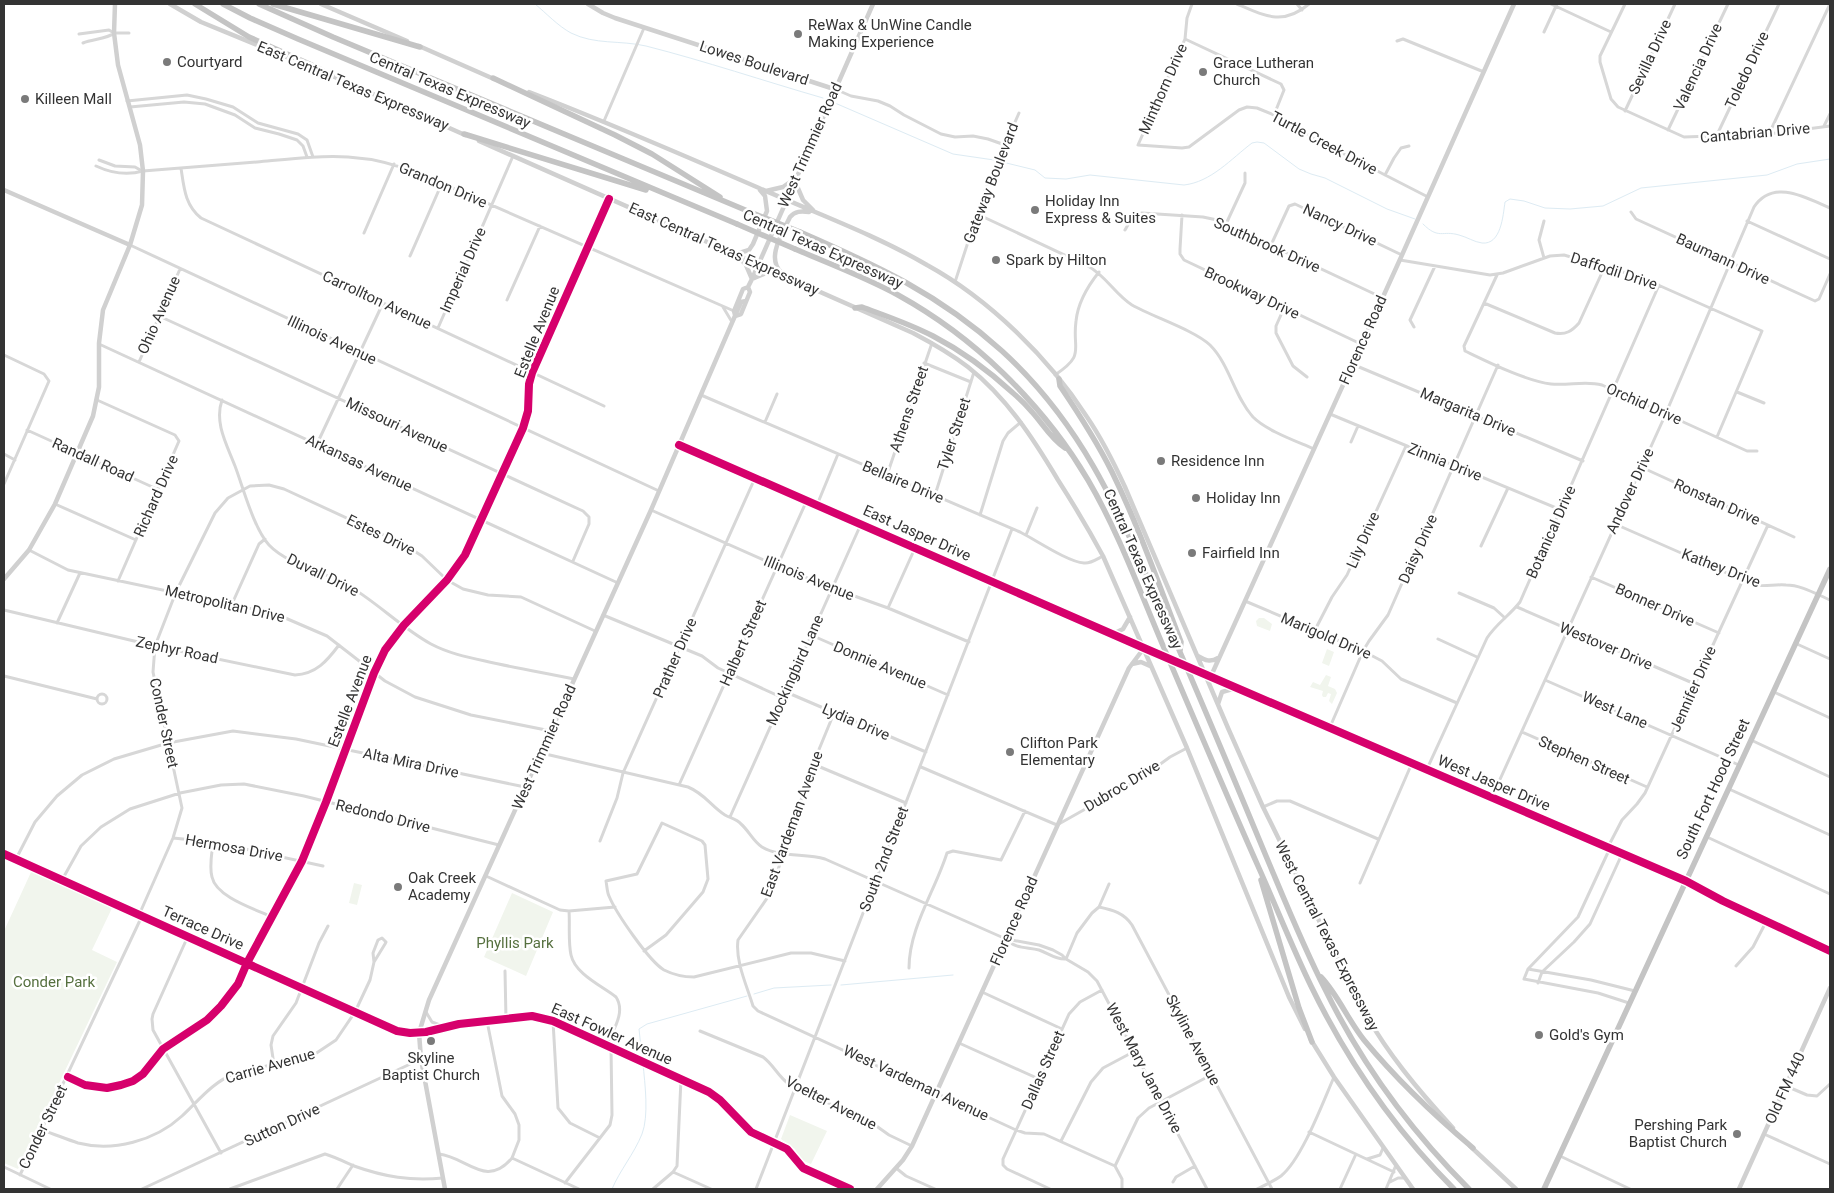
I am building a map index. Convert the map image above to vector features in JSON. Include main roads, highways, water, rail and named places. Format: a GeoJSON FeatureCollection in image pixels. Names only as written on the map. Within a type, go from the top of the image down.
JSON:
{"type":"FeatureCollection","features":[{"type":"Feature","properties":{"kind":"highway"},"geometry":{"type":"LineString","coordinates":[[195,4],[249,37],[330,75]]}},
{"type":"Feature","properties":{"kind":"highway","name":"Central Texas Expressway"},"geometry":{"type":"LineString","coordinates":[[223,4],[298,40],[883,287],[942,323],[1004,373],[1031,402],[1069,450],[1088,480],[1117,538],[1230,806],[1312,988],[1354,1063],[1404,1132],[1454,1189]]}},
{"type":"Feature","properties":{"kind":"highway","name":"Central Texas Expressway"},"geometry":{"type":"LineString","coordinates":[[259,4],[316,30],[868,262],[911,284],[944,304],[1002,351],[1027,376],[1061,416],[1094,466],[1116,505],[1316,971],[1335,1009],[1360,1052],[1390,1096],[1433,1150],[1469,1189]]}},
{"type":"Feature","properties":{"kind":"highway"},"geometry":{"type":"LineString","coordinates":[[273,4],[420,47]]}},
{"type":"Feature","properties":{"kind":"highway"},"geometry":{"type":"LineString","coordinates":[[493,78],[652,154],[732,204]]}},
{"type":"Feature","properties":{"kind":"highway"},"geometry":{"type":"LineString","coordinates":[[464,134],[652,192],[660,192]]}},
{"type":"Feature","properties":{"kind":"highway"},"geometry":{"type":"LineString","coordinates":[[855,308],[862,307],[903,322],[932,335],[961,352],[992,374],[1032,411],[1058,443],[1069,450]]}},
{"type":"Feature","properties":{"kind":"highway"},"geometry":{"type":"LineString","coordinates":[[1057,377],[1060,386],[1112,473],[1154,571],[1181,642],[1180,651]]}},
{"type":"Feature","properties":{"kind":"highway","name":"South Fort Hood Street"},"geometry":{"type":"LineString","coordinates":[[1545,1187],[1830,569]]}},
{"type":"Feature","properties":{"kind":"highway"},"geometry":{"type":"LineString","coordinates":[[1258,866],[1265,896],[1299,1008],[1312,1042]]}},
{"type":"Feature","properties":{"kind":"highway"},"geometry":{"type":"LineString","coordinates":[[1316,971],[1326,982],[1363,1038],[1392,1071],[1443,1122],[1473,1148]]}},
{"type":"Feature","properties":{"kind":"main road"},"geometry":{"type":"LineString","coordinates":[[4,580],[29,550],[55,504],[93,416],[97,400],[99,344],[103,310],[130,245],[142,206],[143,171],[140,145],[118,65],[114,33],[115,4]]}},
{"type":"Feature","properties":{"kind":"main road","name":"East Central Texas Expressway"},"geometry":{"type":"LineString","coordinates":[[170,4],[217,29],[330,75],[786,276],[932,343],[974,372],[1022,422],[1087,526],[1144,648]]}},
{"type":"Feature","properties":{"kind":"main road"},"geometry":{"type":"LineString","coordinates":[[321,4],[493,78],[604,121],[816,212],[928,265],[968,291],[1012,328],[1057,377],[1087,417],[1126,486],[1205,674]]}},
{"type":"Feature","properties":{"kind":"main road","name":"Lowes Boulevard"},"geometry":{"type":"LineString","coordinates":[[588,4],[603,14],[834,89]]}},
{"type":"Feature","properties":{"kind":"main road","name":"West Trimmier Road"},"geometry":{"type":"LineString","coordinates":[[445,1189],[421,1059],[419,1032],[426,1010],[651,510],[732,322],[743,289],[748,287],[752,279],[794,179],[873,4]]}},
{"type":"Feature","properties":{"kind":"main road","name":"Florence Road"},"geometry":{"type":"LineString","coordinates":[[1211,676],[1514,4]]}},
{"type":"Feature","properties":{"kind":"main road"},"geometry":{"type":"LineString","coordinates":[[765,191],[783,187],[794,179],[803,200],[816,212]]}},
{"type":"Feature","properties":{"kind":"main road"},"geometry":{"type":"LineString","coordinates":[[760,188],[765,196],[767,211],[749,250],[736,254],[746,265],[752,279],[766,273],[778,273]]}},
{"type":"Feature","properties":{"kind":"main road","name":"Illinois Avenue"},"geometry":{"type":"LineString","coordinates":[[4,190],[130,245]]}},
{"type":"Feature","properties":{"kind":"main road"},"geometry":{"type":"LineString","coordinates":[[786,276],[778,270],[775,258],[776,250],[790,218],[793,214],[800,211],[816,212]]}},
{"type":"Feature","properties":{"kind":"main road","name":"West Trimmier Road"},"geometry":{"type":"LineString","coordinates":[[734,313],[741,314],[750,292],[748,287]]}},
{"type":"Feature","properties":{"kind":"main road","name":"East Jasper Drive"},"geometry":{"type":"LineString","coordinates":[[679,445],[1144,648]]}},
{"type":"Feature","properties":{"kind":"main road"},"geometry":{"type":"LineString","coordinates":[[1112,634],[1124,629],[1130,617]]}},
{"type":"Feature","properties":{"kind":"main road"},"geometry":{"type":"LineString","coordinates":[[1144,648],[1289,996],[1312,1042],[1413,1189]]}},
{"type":"Feature","properties":{"kind":"main road","name":"Florence Road"},"geometry":{"type":"LineString","coordinates":[[877,1189],[912,1146],[1131,665],[1144,648]]}},
{"type":"Feature","properties":{"kind":"main road","name":"West Jasper Drive"},"geometry":{"type":"LineString","coordinates":[[1144,648],[1686,881],[1766,922],[1830,951]]}},
{"type":"Feature","properties":{"kind":"main road"},"geometry":{"type":"LineString","coordinates":[[1198,656],[1208,661],[1214,661],[1219,658]]}},
{"type":"Feature","properties":{"kind":"main road"},"geometry":{"type":"LineString","coordinates":[[1131,665],[1142,662],[1152,668]]}},
{"type":"Feature","properties":{"kind":"main road","name":"West Central Texas Expressway"},"geometry":{"type":"LineString","coordinates":[[1205,674],[1263,807],[1340,967],[1373,1028],[1392,1057],[1419,1091],[1473,1148],[1516,1189]]}},
{"type":"Feature","properties":{"kind":"main road"},"geometry":{"type":"LineString","coordinates":[[1218,705],[1222,692],[1238,688]]}},
{"type":"Feature","properties":{"kind":"main road","name":"Terrace Drive"},"geometry":{"type":"LineString","coordinates":[[4,854],[397,1031],[419,1032]]}},
{"type":"Feature","properties":{"kind":"main road","name":"Old FM 440"},"geometry":{"type":"LineString","coordinates":[[1739,1189],[1830,988]]}},
{"type":"Feature","properties":{"kind":"main road"},"geometry":{"type":"LineString","coordinates":[[1539,1189],[1545,1187]]}},
{"type":"Feature","properties":{"kind":"waterway"},"geometry":{"type":"LineString","coordinates":[[535,4],[561,27],[580,37],[598,41],[646,46],[823,98]]}},
{"type":"Feature","properties":{"kind":"waterway"},"geometry":{"type":"LineString","coordinates":[[835,103],[953,154],[994,160],[1035,170],[1045,178],[1066,179],[1090,175],[1184,185],[1212,175],[1252,143],[1264,143],[1299,169],[1325,178],[1387,209],[1415,219]]}},
{"type":"Feature","properties":{"kind":"waterway"},"geometry":{"type":"LineString","coordinates":[[1423,224],[1433,232],[1462,236],[1482,243],[1488,242],[1497,235],[1502,222],[1505,202],[1510,199],[1524,201],[1545,208],[1570,209],[1603,206],[1641,188],[1767,175],[1797,164],[1830,159]]}},
{"type":"Feature","properties":{"kind":"waterway"},"geometry":{"type":"LineString","coordinates":[[841,985],[953,975]]}},
{"type":"Feature","properties":{"kind":"waterway"},"geometry":{"type":"LineString","coordinates":[[754,994],[774,988],[831,985]]}},
{"type":"Feature","properties":{"kind":"waterway"},"geometry":{"type":"LineString","coordinates":[[642,1057],[639,1029],[647,1024],[747,996]]}},
{"type":"Feature","properties":{"kind":"waterway"},"geometry":{"type":"LineString","coordinates":[[612,1189],[639,1141],[644,1127],[646,1100],[643,1064]]}},
{"type":"Feature","properties":{"kind":"place","name":"ReWax & UnWine Candle Making Experience"},"geometry":{"type":"Point","coordinates":[798,34]}},
{"type":"Feature","properties":{"kind":"place","name":"Courtyard"},"geometry":{"type":"Point","coordinates":[167,62]}},
{"type":"Feature","properties":{"kind":"place","name":"Grace Lutheran Church"},"geometry":{"type":"Point","coordinates":[1203,72]}},
{"type":"Feature","properties":{"kind":"place","name":"Killeen Mall"},"geometry":{"type":"Point","coordinates":[25,99]}},
{"type":"Feature","properties":{"kind":"place","name":"Holiday Inn Express & Suites"},"geometry":{"type":"Point","coordinates":[1035,210]}},
{"type":"Feature","properties":{"kind":"place","name":"Spark by Hilton"},"geometry":{"type":"Point","coordinates":[996,260]}},
{"type":"Feature","properties":{"kind":"place","name":"Residence Inn"},"geometry":{"type":"Point","coordinates":[1161,461]}},
{"type":"Feature","properties":{"kind":"place","name":"Holiday Inn"},"geometry":{"type":"Point","coordinates":[1196,498]}},
{"type":"Feature","properties":{"kind":"place","name":"Fairfield Inn"},"geometry":{"type":"Point","coordinates":[1192,553]}},
{"type":"Feature","properties":{"kind":"place","name":"Clifton Park Elementary"},"geometry":{"type":"Point","coordinates":[1010,752]}},
{"type":"Feature","properties":{"kind":"place","name":"Oak Creek Academy"},"geometry":{"type":"Point","coordinates":[398,887]}},
{"type":"Feature","properties":{"kind":"place","name":"Gold's Gym"},"geometry":{"type":"Point","coordinates":[1539,1035]}},
{"type":"Feature","properties":{"kind":"place","name":"Skyline Baptist Church"},"geometry":{"type":"Point","coordinates":[431,1041]}},
{"type":"Feature","properties":{"kind":"place","name":"Pershing Park Baptist Church"},"geometry":{"type":"Point","coordinates":[1737,1134]}},
{"type":"Feature","properties":{"kind":"park label","name":"Phyllis Park"},"geometry":{"type":"Point","coordinates":[515,943]}},
{"type":"Feature","properties":{"kind":"park label","name":"Conder Park"},"geometry":{"type":"Point","coordinates":[54,982]}}]}
